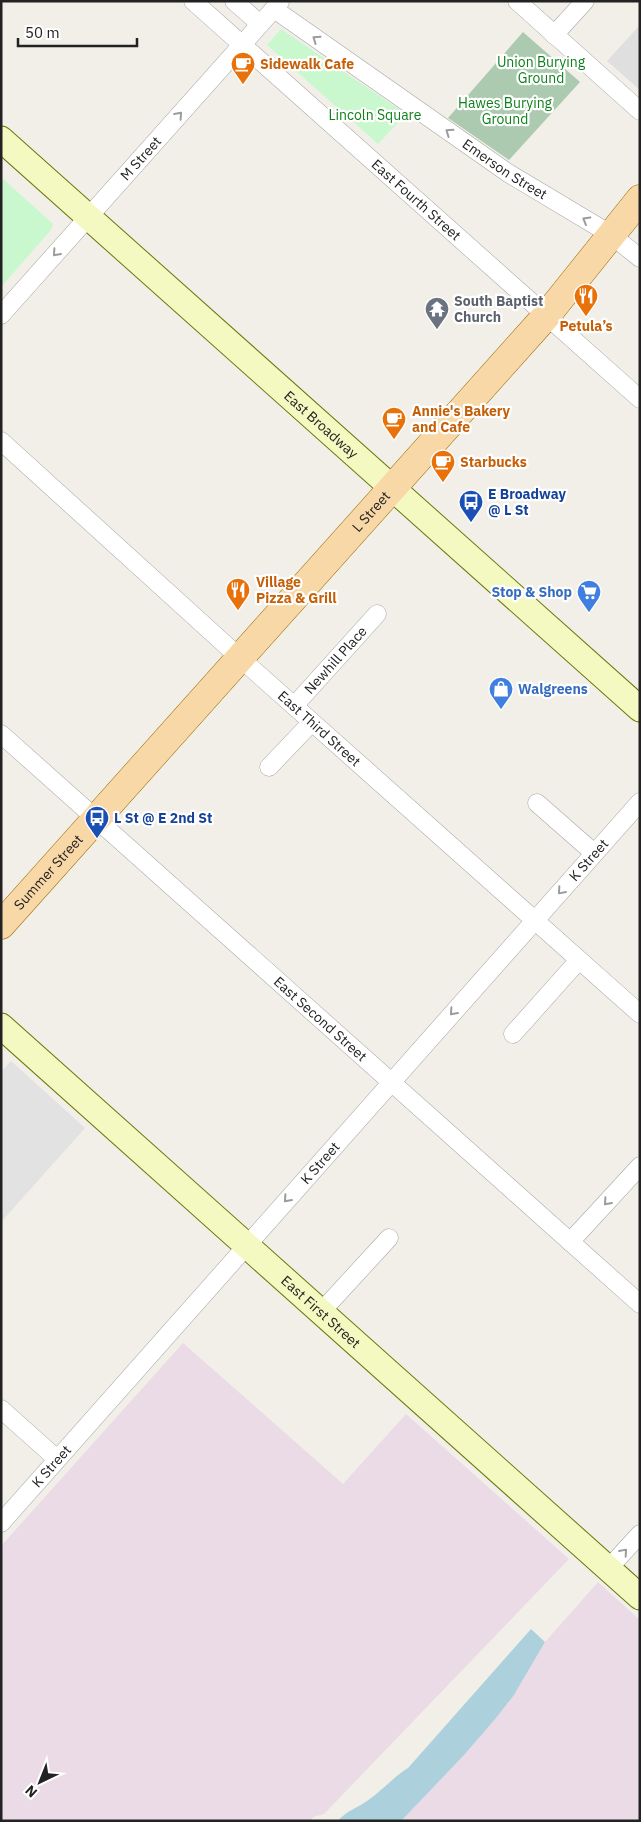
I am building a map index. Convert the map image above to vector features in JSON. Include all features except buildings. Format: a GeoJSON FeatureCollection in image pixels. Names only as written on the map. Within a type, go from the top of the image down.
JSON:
{"type":"FeatureCollection","features":[{"type":"Feature","properties":{"kind":"main road","name":"East Broadway"},"geometry":{"type":"LineString","coordinates":[[1,140],[640,709]]}},
{"type":"Feature","properties":{"kind":"main road","name":"L Street"},"geometry":{"type":"LineString","coordinates":[[95,818],[546,315],[640,199]]}},
{"type":"Feature","properties":{"kind":"main road","name":"Summer Street"},"geometry":{"type":"LineString","coordinates":[[1,925],[95,818]]}},
{"type":"Feature","properties":{"kind":"main road","name":"East First Street"},"geometry":{"type":"LineString","coordinates":[[1,1026],[640,1597]]}},
{"type":"Feature","properties":{"kind":"street","name":"East Fourth Street"},"geometry":{"type":"LineString","coordinates":[[193,1],[640,399]]}},
{"type":"Feature","properties":{"kind":"street"},"geometry":{"type":"LineString","coordinates":[[234,1],[260,24]]}},
{"type":"Feature","properties":{"kind":"street"},"geometry":{"type":"LineString","coordinates":[[554,35],[585,1]]}},
{"type":"Feature","properties":{"kind":"street"},"geometry":{"type":"LineString","coordinates":[[525,4],[554,35],[640,111]]}},
{"type":"Feature","properties":{"kind":"street","name":"M Street"},"geometry":{"type":"LineString","coordinates":[[1,315],[277,5]]}},
{"type":"Feature","properties":{"kind":"street","name":"Emerson Street"},"geometry":{"type":"LineString","coordinates":[[277,5],[508,173],[610,234],[640,258]]}},
{"type":"Feature","properties":{"kind":"street","name":"East Third Street"},"geometry":{"type":"LineString","coordinates":[[1,441],[239,657],[640,1014]]}},
{"type":"Feature","properties":{"kind":"street","name":"Newhill Place"},"geometry":{"type":"LineString","coordinates":[[294,706],[377,614]]}},
{"type":"Feature","properties":{"kind":"street"},"geometry":{"type":"LineString","coordinates":[[269,767],[312,722]]}},
{"type":"Feature","properties":{"kind":"street","name":"East Second Street"},"geometry":{"type":"LineString","coordinates":[[1,734],[640,1304]]}},
{"type":"Feature","properties":{"kind":"street","name":"K Street"},"geometry":{"type":"LineString","coordinates":[[1,1523],[640,802]]}},
{"type":"Feature","properties":{"kind":"street"},"geometry":{"type":"LineString","coordinates":[[537,803],[594,853]]}},
{"type":"Feature","properties":{"kind":"street"},"geometry":{"type":"LineString","coordinates":[[513,1034],[579,960]]}},
{"type":"Feature","properties":{"kind":"street"},"geometry":{"type":"LineString","coordinates":[[570,1242],[640,1166]]}},
{"type":"Feature","properties":{"kind":"street"},"geometry":{"type":"LineString","coordinates":[[321,1312],[389,1238]]}},
{"type":"Feature","properties":{"kind":"street"},"geometry":{"type":"LineString","coordinates":[[1,1408],[57,1459]]}},
{"type":"Feature","properties":{"kind":"street"},"geometry":{"type":"LineString","coordinates":[[608,1569],[640,1534]]}},
{"type":"Feature","properties":{"kind":"shaded area"},"geometry":{"type":"Polygon","coordinates":[[[640,25],[640,90],[607,61],[640,25]]]}},
{"type":"Feature","properties":{"kind":"shaded area"},"geometry":{"type":"Polygon","coordinates":[[[11,1061],[85,1128],[1,1222],[1,1072],[11,1061]]]}},
{"type":"Feature","properties":{"kind":"shaded area"},"geometry":{"type":"Polygon","coordinates":[[[183,1343],[343,1484],[406,1414],[569,1559],[324,1814],[313,1817],[310,1821],[1,1821],[1,1546],[183,1343]]]}},
{"type":"Feature","properties":{"kind":"shaded area"},"geometry":{"type":"Polygon","coordinates":[[[598,1582],[640,1620],[640,1821],[401,1821],[514,1695],[545,1642],[598,1582]]]}},
{"type":"Feature","properties":{"kind":"green space","name":"Lincoln Square"},"geometry":{"type":"Polygon","coordinates":[[[281,29],[406,114],[378,144],[267,45],[281,29]]]}},
{"type":"Feature","properties":{"kind":"green space","name":"Hawes Burying Ground"},"geometry":{"type":"Polygon","coordinates":[[[523,32],[580,82],[509,160],[448,118],[523,32]]]}},
{"type":"Feature","properties":{"kind":"green space"},"geometry":{"type":"Polygon","coordinates":[[[1,177],[53,224],[51,230],[1,287],[1,177]]]}},
{"type":"Feature","properties":{"kind":"water"},"geometry":{"type":"Polygon","coordinates":[[[531,1629],[545,1642],[514,1695],[464,1755],[401,1821],[338,1821],[408,1768],[531,1629]]]}},
{"type":"Feature","properties":{"kind":"place","name":"Sidewalk Cafe"},"geometry":{"type":"Point","coordinates":[243,85]}},
{"type":"Feature","properties":{"kind":"place","name":"Petula’s"},"geometry":{"type":"Point","coordinates":[586,317]}},
{"type":"Feature","properties":{"kind":"place","name":"South Baptist Church"},"geometry":{"type":"Point","coordinates":[437,330]}},
{"type":"Feature","properties":{"kind":"place","name":"Annie's Bakery and Cafe"},"geometry":{"type":"Point","coordinates":[394,440]}},
{"type":"Feature","properties":{"kind":"place","name":"Starbucks"},"geometry":{"type":"Point","coordinates":[443,483]}},
{"type":"Feature","properties":{"kind":"place","name":"E Broadway @ L St"},"geometry":{"type":"Point","coordinates":[471,523]}},
{"type":"Feature","properties":{"kind":"place","name":"Village Pizza & Grill"},"geometry":{"type":"Point","coordinates":[238,611]}},
{"type":"Feature","properties":{"kind":"place","name":"Stop & Shop"},"geometry":{"type":"Point","coordinates":[589,613]}},
{"type":"Feature","properties":{"kind":"place","name":"Walgreens"},"geometry":{"type":"Point","coordinates":[501,710]}},
{"type":"Feature","properties":{"kind":"place","name":"L St @ E 2nd St"},"geometry":{"type":"Point","coordinates":[97,839]}},
{"type":"Feature","properties":{"kind":"park label","name":"Union Burying Ground"},"geometry":{"type":"Point","coordinates":[541,70]}}]}
